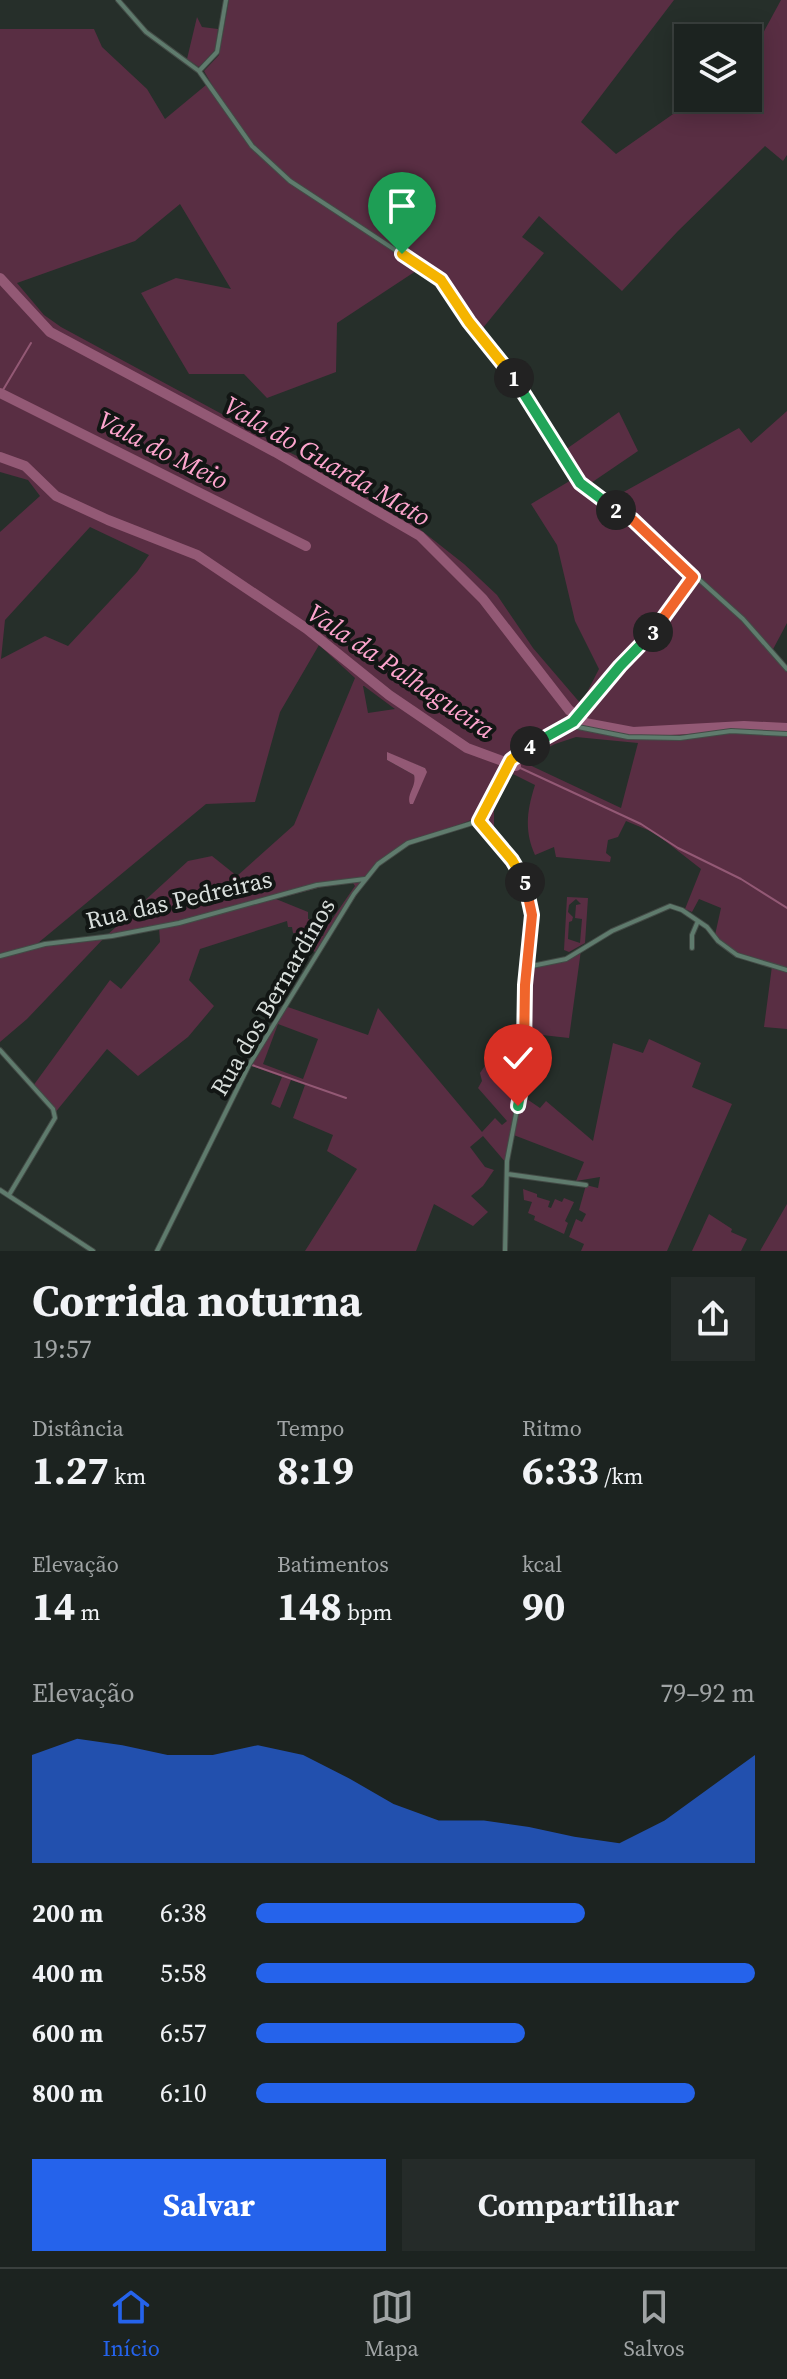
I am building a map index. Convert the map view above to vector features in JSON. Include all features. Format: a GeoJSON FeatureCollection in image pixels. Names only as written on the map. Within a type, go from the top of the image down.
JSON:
{"type":"FeatureCollection","features":[{"type":"Feature","properties":{"kind":"street"},"geometry":{"type":"LineString","coordinates":[[199,71],[217,52],[226,0]]}},
{"type":"Feature","properties":{"kind":"street"},"geometry":{"type":"LineString","coordinates":[[121,1],[146,32],[199,71],[252,146],[290,181],[441,280],[469,322],[521,387],[580,483],[604,503],[633,520],[743,619],[787,669]]}},
{"type":"Feature","properties":{"kind":"street"},"geometry":{"type":"LineString","coordinates":[[505,1251],[509,1140],[522,1083],[532,915],[522,875],[479,821],[511,760],[570,724],[653,632],[693,577]]}},
{"type":"Feature","properties":{"kind":"street"},"geometry":{"type":"LineString","coordinates":[[570,724],[628,737],[680,738],[731,731],[787,734]]}},
{"type":"Feature","properties":{"kind":"street","name":"Rua dos Bernardinos"},"geometry":{"type":"LineString","coordinates":[[157,1251],[249,1065],[330,930],[365,879],[378,864],[408,843],[479,821]]}},
{"type":"Feature","properties":{"kind":"street","name":"Rua das Pedreiras"},"geometry":{"type":"LineString","coordinates":[[0,956],[45,944],[112,936],[180,922],[317,885],[365,879]]}},
{"type":"Feature","properties":{"kind":"street"},"geometry":{"type":"LineString","coordinates":[[527,967],[566,959],[612,931],[670,906],[698,921],[737,955],[787,970]]}},
{"type":"Feature","properties":{"kind":"street"},"geometry":{"type":"LineString","coordinates":[[692,948],[692,935],[698,921]]}},
{"type":"Feature","properties":{"kind":"street"},"geometry":{"type":"LineString","coordinates":[[0,1050],[53,1109],[55,1118],[9,1195]]}},
{"type":"Feature","properties":{"kind":"street"},"geometry":{"type":"LineString","coordinates":[[507,1174],[586,1185]]}},
{"type":"Feature","properties":{"kind":"street"},"geometry":{"type":"LineString","coordinates":[[0,1190],[93,1251]]}},
{"type":"Feature","properties":{"kind":"shaded area"},"geometry":{"type":"Polygon","coordinates":[[[229,0],[674,0],[581,122],[616,154],[676,112],[762,112],[762,35],[781,0],[787,0],[787,155],[783,161],[765,146],[622,291],[539,216],[522,237],[544,253],[478,334],[441,280],[422,267],[337,323],[336,372],[267,398],[244,374],[189,374],[141,293],[176,278],[231,289],[180,204],[135,241],[17,283],[44,315],[61,327],[278,447],[333,473],[412,523],[497,595],[533,648],[581,704],[599,669],[575,621],[557,545],[531,504],[573,479],[602,504],[739,428],[751,443],[787,411],[787,623],[771,653],[787,669],[787,1029],[764,1027],[772,966],[734,951],[715,935],[721,908],[699,899],[692,912],[685,909],[701,869],[655,833],[626,821],[618,837],[608,840],[606,853],[611,857],[610,862],[556,857],[554,847],[535,855],[528,820],[535,785],[507,771],[520,753],[561,728],[570,721],[576,711],[567,722],[509,757],[477,818],[408,843],[378,864],[317,953],[313,951],[318,939],[298,938],[299,933],[293,933],[287,921],[200,949],[189,980],[214,1006],[188,1037],[138,1076],[107,1049],[54,1114],[33,1086],[110,980],[121,989],[160,942],[159,927],[105,937],[27,1019],[0,1042],[0,532],[40,496],[28,480],[0,472],[0,29],[94,29],[102,47],[147,89],[165,119],[206,85],[222,102],[204,71],[219,55],[229,0]],[[90,527],[5,620],[1,659],[45,636],[68,646],[149,555],[90,527]],[[319,645],[280,712],[255,802],[206,804],[38,943],[105,937],[188,861],[212,856],[237,876],[294,825],[355,678],[319,645]],[[363,686],[368,713],[395,709],[363,686]],[[576,737],[521,761],[621,808],[638,743],[576,737]],[[387,753],[387,760],[414,775],[416,781],[411,790],[425,768],[387,753]],[[353,883],[276,899],[308,912],[308,919],[317,920],[316,935],[323,936],[355,886],[353,883]]]}},
{"type":"Feature","properties":{"kind":"shaded area"},"geometry":{"type":"Polygon","coordinates":[[[197,17],[202,27],[218,29],[215,50],[199,67],[187,59],[197,17]]]}},
{"type":"Feature","properties":{"kind":"shaded area"},"geometry":{"type":"Polygon","coordinates":[[[619,412],[638,451],[588,485],[565,450],[619,412]]]}},
{"type":"Feature","properties":{"kind":"shaded area"},"geometry":{"type":"Polygon","coordinates":[[[387,752],[425,768],[427,772],[413,804],[409,800],[414,775],[387,760],[387,752]]]}},
{"type":"Feature","properties":{"kind":"shaded area"},"geometry":{"type":"Polygon","coordinates":[[[501,783],[506,785],[494,809],[494,833],[486,817],[501,783]]]}},
{"type":"Feature","properties":{"kind":"shaded area"},"geometry":{"type":"Polygon","coordinates":[[[567,897],[588,898],[585,943],[569,952],[564,950],[567,897]],[[576,899],[569,905],[568,912],[573,917],[569,922],[568,939],[580,943],[582,919],[575,918],[576,905],[581,904],[576,899]]]}},
{"type":"Feature","properties":{"kind":"shaded area"},"geometry":{"type":"Polygon","coordinates":[[[581,950],[569,1038],[524,1033],[527,967],[563,961],[581,950]]]}},
{"type":"Feature","properties":{"kind":"shaded area"},"geometry":{"type":"Polygon","coordinates":[[[285,1006],[368,1035],[378,1008],[482,1132],[495,1118],[502,1125],[507,1121],[478,1088],[482,1081],[480,1073],[489,1060],[499,1066],[502,1062],[522,1083],[521,1095],[540,1108],[546,1101],[593,1141],[613,1043],[643,1053],[649,1039],[701,1063],[692,1087],[732,1104],[667,1251],[581,1251],[584,1244],[569,1237],[576,1219],[582,1222],[586,1214],[579,1210],[586,1185],[598,1188],[600,1177],[576,1181],[584,1162],[511,1134],[507,1164],[483,1136],[470,1147],[485,1167],[494,1170],[471,1196],[488,1212],[473,1226],[434,1204],[416,1251],[305,1251],[357,1169],[327,1151],[333,1135],[293,1118],[305,1085],[291,1080],[280,1108],[271,1104],[282,1077],[249,1065],[285,1006]],[[278,1024],[263,1064],[303,1079],[318,1039],[278,1024]]]}},
{"type":"Feature","properties":{"kind":"shaded area"},"geometry":{"type":"Polygon","coordinates":[[[523,1189],[550,1201],[548,1207],[551,1208],[555,1199],[574,1202],[565,1221],[568,1223],[564,1234],[534,1220],[535,1216],[528,1213],[532,1202],[524,1200],[523,1189]]]}},
{"type":"Feature","properties":{"kind":"shaded area"},"geometry":{"type":"Polygon","coordinates":[[[787,1204],[787,1251],[760,1251],[787,1204]]]}},
{"type":"Feature","properties":{"kind":"shaded area"},"geometry":{"type":"Polygon","coordinates":[[[709,1214],[732,1229],[731,1232],[747,1239],[741,1251],[692,1251],[709,1214]]]}},
{"type":"Feature","properties":{"kind":"waterway","name":"Vala do Guarda Mato"},"geometry":{"type":"LineString","coordinates":[[0,278],[50,332],[275,452],[420,536],[483,599],[569,710],[585,723],[633,732],[744,726],[787,728]]}},
{"type":"Feature","properties":{"kind":"waterway"},"geometry":{"type":"LineString","coordinates":[[0,395],[31,343]]}},
{"type":"Feature","properties":{"kind":"waterway","name":"Vala do Meio"},"geometry":{"type":"LineString","coordinates":[[0,393],[306,546]]}},
{"type":"Feature","properties":{"kind":"waterway","name":"Vala da Palhagueira"},"geometry":{"type":"LineString","coordinates":[[0,457],[25,466],[56,496],[197,555],[307,629],[389,695],[467,748],[516,766]]}},
{"type":"Feature","properties":{"kind":"waterway","name":"Vala da Palhagueira"},"geometry":{"type":"LineString","coordinates":[[516,766],[641,824],[787,908]]}},
{"type":"Feature","properties":{"kind":"waterway"},"geometry":{"type":"LineString","coordinates":[[252,1065],[346,1098]]}},
{"type":"Feature","properties":{"kind":"route"},"geometry":{"type":"LineString","coordinates":[[402,254],[441,280],[469,322],[521,387],[584,488],[633,520],[693,577],[653,632],[573,722],[511,760],[479,821],[522,875],[531,903],[522,1083],[518,1106]]}}]}
